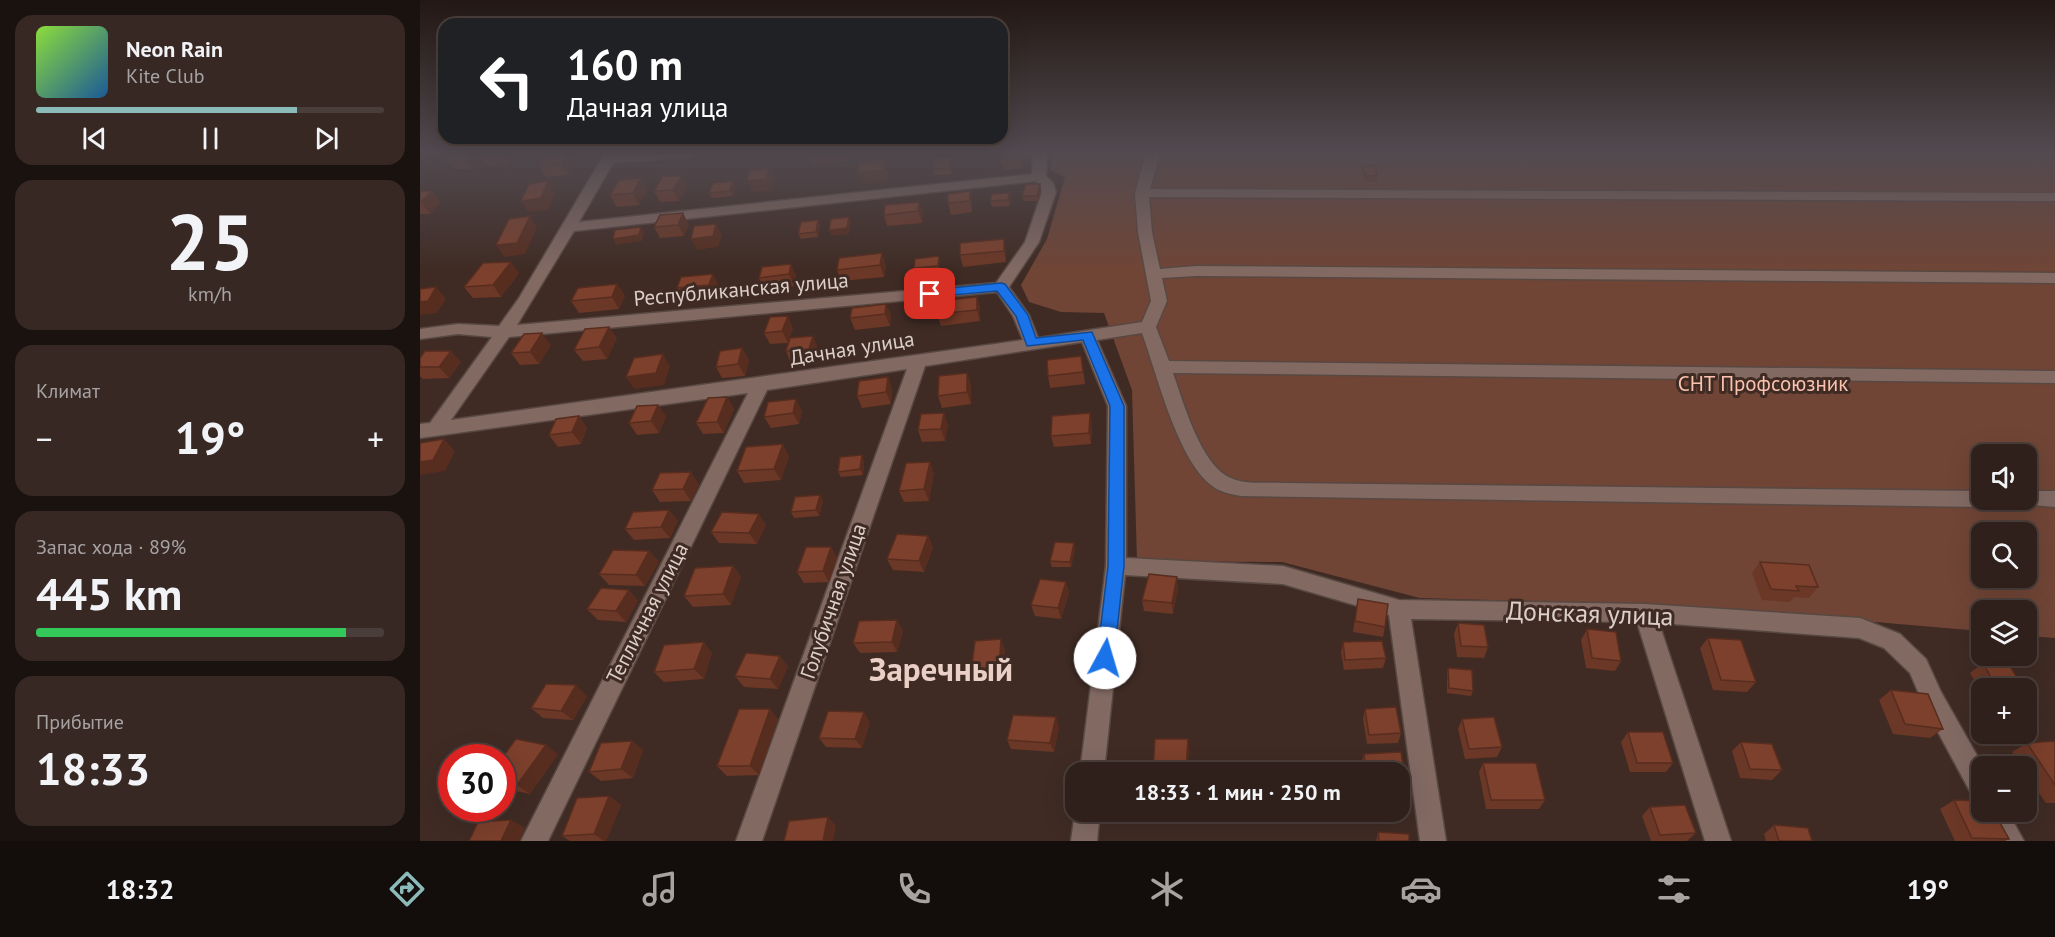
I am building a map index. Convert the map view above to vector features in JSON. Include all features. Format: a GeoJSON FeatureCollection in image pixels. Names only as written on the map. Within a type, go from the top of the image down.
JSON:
{"type":"FeatureCollection","features":[{"type":"Feature","properties":{"kind":"street"},"geometry":{"type":"LineString","coordinates":[[428,429],[526,300],[588,192]]}},
{"type":"Feature","properties":{"kind":"street"},"geometry":{"type":"LineString","coordinates":[[568,227],[895,192]]}},
{"type":"Feature","properties":{"kind":"street"},"geometry":{"type":"LineString","coordinates":[[1032,343],[1022,315],[1001,287],[1027,251],[1049,192]]}},
{"type":"Feature","properties":{"kind":"street"},"geometry":{"type":"LineString","coordinates":[[1971,499],[1282,491],[1230,486],[1212,476],[1201,462],[1183,424],[1148,327],[1159,301],[1144,232],[1142,193],[2055,197]]}},
{"type":"Feature","properties":{"kind":"street"},"geometry":{"type":"LineString","coordinates":[[1152,274],[1196,271],[2055,278]]}},
{"type":"Feature","properties":{"kind":"street","name":"Республиканская улица"},"geometry":{"type":"LineString","coordinates":[[420,334],[458,329],[503,332],[1001,287]]}},
{"type":"Feature","properties":{"kind":"street","name":"Дачная улица"},"geometry":{"type":"LineString","coordinates":[[428,429],[761,385],[1148,327]]}},
{"type":"Feature","properties":{"kind":"street"},"geometry":{"type":"LineString","coordinates":[[1087,335],[1117,406],[1116,566],[1093,762]]}},
{"type":"Feature","properties":{"kind":"street","name":"Голубичная улица"},"geometry":{"type":"LineString","coordinates":[[749,841],[918,360]]}},
{"type":"Feature","properties":{"kind":"street"},"geometry":{"type":"LineString","coordinates":[[1164,367],[2055,377]]}},
{"type":"Feature","properties":{"kind":"street","name":"Тепличная улица"},"geometry":{"type":"LineString","coordinates":[[534,841],[761,385]]}},
{"type":"Feature","properties":{"kind":"street"},"geometry":{"type":"LineString","coordinates":[[2037,499],[2055,499]]}},
{"type":"Feature","properties":{"kind":"street","name":"Донская улица"},"geometry":{"type":"LineString","coordinates":[[1116,566],[1283,575],[1399,609],[1645,613],[1860,628],[1892,641],[1918,666],[1933,700],[1971,768]]}},
{"type":"Feature","properties":{"kind":"street"},"geometry":{"type":"LineString","coordinates":[[1399,609],[1433,841]]}},
{"type":"Feature","properties":{"kind":"street"},"geometry":{"type":"LineString","coordinates":[[1645,613],[1718,841]]}},
{"type":"Feature","properties":{"kind":"street"},"geometry":{"type":"LineString","coordinates":[[1084,841],[1087,822]]}},
{"type":"Feature","properties":{"kind":"street"},"geometry":{"type":"LineString","coordinates":[[2000,822],[2011,841]]}},
{"type":"Feature","properties":{"kind":"green space","name":"СНТ Профсоюзник"},"geometry":{"type":"Polygon","coordinates":[[[1061,192],[2055,192],[2055,638],[2037,637],[2037,600],[1971,600],[1971,630],[1675,605],[1420,598],[1282,562],[1137,561],[1132,390],[1104,313],[1061,312],[1029,302],[1021,285],[1047,239],[1061,192]]]}},
{"type":"Feature","properties":{"kind":"building"},"geometry":{"type":"Polygon","coordinates":[[[420,192],[431,192],[421,202],[420,192]]]}},
{"type":"Feature","properties":{"kind":"building"},"geometry":{"type":"Polygon","coordinates":[[[525,192],[543,192],[541,198],[521,201],[525,192]]]}},
{"type":"Feature","properties":{"kind":"building"},"geometry":{"type":"Polygon","coordinates":[[[612,192],[633,192],[633,193],[610,195],[612,192]]]}},
{"type":"Feature","properties":{"kind":"building"},"geometry":{"type":"Polygon","coordinates":[[[970,192],[970,201],[948,203],[948,194],[970,192]]]}},
{"type":"Feature","properties":{"kind":"building"},"geometry":{"type":"Polygon","coordinates":[[[1023,192],[1038,192],[1037,196],[1022,196],[1023,192]]]}},
{"type":"Feature","properties":{"kind":"building"},"geometry":{"type":"Polygon","coordinates":[[[1009,193],[1008,200],[990,201],[992,194],[1009,193]]]}},
{"type":"Feature","properties":{"kind":"building"},"geometry":{"type":"Polygon","coordinates":[[[919,202],[918,211],[884,215],[885,205],[919,202]]]}},
{"type":"Feature","properties":{"kind":"building"},"geometry":{"type":"Polygon","coordinates":[[[683,213],[678,225],[654,227],[660,215],[683,213]]]}},
{"type":"Feature","properties":{"kind":"building"},"geometry":{"type":"Polygon","coordinates":[[[530,216],[517,243],[496,245],[509,219],[530,216]]]}},
{"type":"Feature","properties":{"kind":"building"},"geometry":{"type":"Polygon","coordinates":[[[849,217],[847,228],[829,230],[831,219],[849,217]]]}},
{"type":"Feature","properties":{"kind":"building"},"geometry":{"type":"Polygon","coordinates":[[[818,220],[816,232],[798,234],[801,222],[818,220]]]}},
{"type":"Feature","properties":{"kind":"building"},"geometry":{"type":"Polygon","coordinates":[[[716,224],[713,236],[691,239],[694,226],[716,224]]]}},
{"type":"Feature","properties":{"kind":"building"},"geometry":{"type":"Polygon","coordinates":[[[641,227],[639,235],[613,239],[615,230],[641,227]]]}},
{"type":"Feature","properties":{"kind":"building"},"geometry":{"type":"Polygon","coordinates":[[[1004,239],[1004,251],[960,255],[960,243],[1004,239]]]}},
{"type":"Feature","properties":{"kind":"building"},"geometry":{"type":"Polygon","coordinates":[[[882,253],[880,265],[837,270],[839,258],[882,253]]]}},
{"type":"Feature","properties":{"kind":"building"},"geometry":{"type":"Polygon","coordinates":[[[939,256],[938,266],[914,268],[915,259],[939,256]]]}},
{"type":"Feature","properties":{"kind":"building"},"geometry":{"type":"Polygon","coordinates":[[[511,262],[493,285],[464,287],[483,263],[511,262]]]}},
{"type":"Feature","properties":{"kind":"building"},"geometry":{"type":"Polygon","coordinates":[[[791,264],[789,274],[759,278],[762,267],[791,264]]]}},
{"type":"Feature","properties":{"kind":"building"},"geometry":{"type":"Polygon","coordinates":[[[713,274],[709,285],[677,288],[681,277],[713,274]]]}},
{"type":"Feature","properties":{"kind":"building"},"geometry":{"type":"Polygon","coordinates":[[[617,284],[612,297],[571,301],[578,288],[617,284]]]}},
{"type":"Feature","properties":{"kind":"building"},"geometry":{"type":"Polygon","coordinates":[[[436,287],[428,301],[420,302],[420,289],[436,287]]]}},
{"type":"Feature","properties":{"kind":"building"},"geometry":{"type":"Polygon","coordinates":[[[977,297],[977,310],[937,314],[938,301],[977,297]]]}},
{"type":"Feature","properties":{"kind":"building"},"geometry":{"type":"Polygon","coordinates":[[[886,304],[885,314],[850,318],[852,308],[886,304]]]}},
{"type":"Feature","properties":{"kind":"building"},"geometry":{"type":"Polygon","coordinates":[[[788,316],[782,331],[764,333],[770,317],[788,316]]]}},
{"type":"Feature","properties":{"kind":"building"},"geometry":{"type":"Polygon","coordinates":[[[609,327],[599,347],[574,350],[585,329],[609,327]]]}},
{"type":"Feature","properties":{"kind":"building"},"geometry":{"type":"Polygon","coordinates":[[[542,333],[530,352],[511,353],[524,334],[542,333]]]}},
{"type":"Feature","properties":{"kind":"building"},"geometry":{"type":"Polygon","coordinates":[[[813,336],[809,349],[786,351],[790,338],[813,336]]]}},
{"type":"Feature","properties":{"kind":"building"},"geometry":{"type":"Polygon","coordinates":[[[742,348],[738,364],[716,367],[720,351],[742,348]]]}},
{"type":"Feature","properties":{"kind":"building"},"geometry":{"type":"Polygon","coordinates":[[[425,351],[451,351],[439,367],[420,367],[420,358],[425,351]]]}},
{"type":"Feature","properties":{"kind":"building"},"geometry":{"type":"Polygon","coordinates":[[[663,354],[656,373],[626,377],[634,358],[663,354]]]}},
{"type":"Feature","properties":{"kind":"building"},"geometry":{"type":"Polygon","coordinates":[[[1081,356],[1083,372],[1048,376],[1047,360],[1081,356]]]}},
{"type":"Feature","properties":{"kind":"building"},"geometry":{"type":"Polygon","coordinates":[[[967,373],[967,392],[938,396],[939,376],[967,373]]]}},
{"type":"Feature","properties":{"kind":"building"},"geometry":{"type":"Polygon","coordinates":[[[888,377],[886,392],[857,396],[859,381],[888,377]]]}},
{"type":"Feature","properties":{"kind":"building"},"geometry":{"type":"Polygon","coordinates":[[[727,397],[717,422],[696,423],[708,398],[727,397]]]}},
{"type":"Feature","properties":{"kind":"building"},"geometry":{"type":"Polygon","coordinates":[[[796,399],[793,413],[764,417],[768,402],[796,399]]]}},
{"type":"Feature","properties":{"kind":"building"},"geometry":{"type":"Polygon","coordinates":[[[658,405],[651,421],[629,423],[637,406],[658,405]]]}},
{"type":"Feature","properties":{"kind":"building"},"geometry":{"type":"Polygon","coordinates":[[[944,413],[941,429],[918,430],[921,414],[944,413]]]}},
{"type":"Feature","properties":{"kind":"building"},"geometry":{"type":"Polygon","coordinates":[[[1090,413],[1089,433],[1051,436],[1052,416],[1090,413]]]}},
{"type":"Feature","properties":{"kind":"building"},"geometry":{"type":"Polygon","coordinates":[[[579,416],[572,432],[549,435],[556,419],[579,416]]]}},
{"type":"Feature","properties":{"kind":"building"},"geometry":{"type":"Polygon","coordinates":[[[444,439],[433,460],[420,462],[420,443],[444,439]]]}},
{"type":"Feature","properties":{"kind":"building"},"geometry":{"type":"Polygon","coordinates":[[[783,444],[774,469],[737,471],[746,447],[783,444]]]}},
{"type":"Feature","properties":{"kind":"building"},"geometry":{"type":"Polygon","coordinates":[[[862,455],[860,469],[838,472],[840,457],[862,455]]]}},
{"type":"Feature","properties":{"kind":"building"},"geometry":{"type":"Polygon","coordinates":[[[930,462],[924,489],[899,491],[906,463],[930,462]]]}},
{"type":"Feature","properties":{"kind":"building"},"geometry":{"type":"Polygon","coordinates":[[[691,472],[683,489],[652,490],[660,473],[691,472]]]}},
{"type":"Feature","properties":{"kind":"building"},"geometry":{"type":"Polygon","coordinates":[[[820,495],[816,510],[791,512],[795,497],[820,495]]]}},
{"type":"Feature","properties":{"kind":"building"},"geometry":{"type":"Polygon","coordinates":[[[669,510],[661,527],[625,529],[633,512],[669,510]]]}},
{"type":"Feature","properties":{"kind":"building"},"geometry":{"type":"Polygon","coordinates":[[[722,512],[759,514],[749,533],[711,532],[722,512]]]}},
{"type":"Feature","properties":{"kind":"building"},"geometry":{"type":"Polygon","coordinates":[[[897,534],[928,536],[919,561],[887,559],[897,534]]]}},
{"type":"Feature","properties":{"kind":"building"},"geometry":{"type":"Polygon","coordinates":[[[1055,542],[1074,543],[1070,562],[1050,561],[1055,542]]]}},
{"type":"Feature","properties":{"kind":"building"},"geometry":{"type":"Polygon","coordinates":[[[806,547],[831,547],[823,571],[797,572],[806,547]]]}},
{"type":"Feature","properties":{"kind":"building"},"geometry":{"type":"Polygon","coordinates":[[[613,550],[649,551],[636,575],[599,574],[613,550]]]}},
{"type":"Feature","properties":{"kind":"building"},"geometry":{"type":"Polygon","coordinates":[[[1760,562],[1809,565],[1818,587],[1796,586],[1799,591],[1771,589],[1760,562]]]}},
{"type":"Feature","properties":{"kind":"building"},"geometry":{"type":"Polygon","coordinates":[[[733,566],[723,594],[684,596],[695,568],[733,566]]]}},
{"type":"Feature","properties":{"kind":"building"},"geometry":{"type":"Polygon","coordinates":[[[1149,574],[1177,577],[1172,603],[1142,600],[1149,574]]]}},
{"type":"Feature","properties":{"kind":"building"},"geometry":{"type":"Polygon","coordinates":[[[1040,579],[1066,582],[1058,608],[1031,605],[1040,579]]]}},
{"type":"Feature","properties":{"kind":"building"},"geometry":{"type":"Polygon","coordinates":[[[601,588],[629,590],[616,611],[587,609],[601,588]]]}},
{"type":"Feature","properties":{"kind":"building"},"geometry":{"type":"Polygon","coordinates":[[[1358,599],[1388,604],[1385,627],[1355,621],[1358,599]]]}},
{"type":"Feature","properties":{"kind":"building"},"geometry":{"type":"Polygon","coordinates":[[[897,620],[892,642],[853,643],[859,621],[897,620]]]}},
{"type":"Feature","properties":{"kind":"building"},"geometry":{"type":"Polygon","coordinates":[[[1458,623],[1484,625],[1488,647],[1461,646],[1458,623]]]}},
{"type":"Feature","properties":{"kind":"building"},"geometry":{"type":"Polygon","coordinates":[[[1587,629],[1616,632],[1621,661],[1592,658],[1587,629]]]}},
{"type":"Feature","properties":{"kind":"building"},"geometry":{"type":"Polygon","coordinates":[[[1708,638],[1741,640],[1756,682],[1721,680],[1708,638]]]}},
{"type":"Feature","properties":{"kind":"building"},"geometry":{"type":"Polygon","coordinates":[[[1001,639],[999,670],[971,673],[975,641],[1001,639]]]}},
{"type":"Feature","properties":{"kind":"building"},"geometry":{"type":"Polygon","coordinates":[[[1382,641],[1386,658],[1345,660],[1343,642],[1382,641]]]}},
{"type":"Feature","properties":{"kind":"building"},"geometry":{"type":"Polygon","coordinates":[[[704,642],[694,669],[654,672],[664,645],[704,642]]]}},
{"type":"Feature","properties":{"kind":"building"},"geometry":{"type":"Polygon","coordinates":[[[746,653],[780,656],[770,679],[735,676],[746,653]]]}},
{"type":"Feature","properties":{"kind":"building"},"geometry":{"type":"Polygon","coordinates":[[[1985,666],[2010,666],[2017,678],[1991,678],[1985,666]]]}},
{"type":"Feature","properties":{"kind":"building"},"geometry":{"type":"Polygon","coordinates":[[[1448,668],[1472,670],[1473,691],[1449,688],[1448,668]]]}},
{"type":"Feature","properties":{"kind":"building"},"geometry":{"type":"Polygon","coordinates":[[[546,684],[576,685],[561,711],[531,708],[546,684]]]}},
{"type":"Feature","properties":{"kind":"building"},"geometry":{"type":"Polygon","coordinates":[[[1891,690],[1928,694],[1943,729],[1905,724],[1891,690]]]}},
{"type":"Feature","properties":{"kind":"building"},"geometry":{"type":"Polygon","coordinates":[[[1396,707],[1401,733],[1369,735],[1365,709],[1396,707]]]}},
{"type":"Feature","properties":{"kind":"building"},"geometry":{"type":"Polygon","coordinates":[[[739,709],[770,709],[750,766],[717,766],[739,709]]]}},
{"type":"Feature","properties":{"kind":"building"},"geometry":{"type":"Polygon","coordinates":[[[828,711],[864,712],[855,739],[819,738],[828,711]]]}},
{"type":"Feature","properties":{"kind":"building"},"geometry":{"type":"Polygon","coordinates":[[[1013,715],[1056,717],[1050,743],[1007,740],[1013,715]]]}},
{"type":"Feature","properties":{"kind":"building"},"geometry":{"type":"Polygon","coordinates":[[[1494,717],[1502,747],[1469,749],[1462,719],[1494,717]]]}},
{"type":"Feature","properties":{"kind":"building"},"geometry":{"type":"Polygon","coordinates":[[[1628,732],[1663,732],[1673,763],[1637,763],[1628,732]]]}},
{"type":"Feature","properties":{"kind":"building"},"geometry":{"type":"Polygon","coordinates":[[[516,739],[546,745],[517,785],[516,744],[512,744],[516,739]]]}},
{"type":"Feature","properties":{"kind":"building"},"geometry":{"type":"Polygon","coordinates":[[[1155,739],[1188,739],[1187,762],[1154,762],[1155,739]]]}},
{"type":"Feature","properties":{"kind":"building"},"geometry":{"type":"Polygon","coordinates":[[[632,741],[621,769],[589,772],[601,743],[632,741]]]}},
{"type":"Feature","properties":{"kind":"building"},"geometry":{"type":"Polygon","coordinates":[[[2055,741],[2055,785],[2028,744],[2055,741]]]}},
{"type":"Feature","properties":{"kind":"building"},"geometry":{"type":"Polygon","coordinates":[[[1741,742],[1772,744],[1782,770],[1750,769],[1741,742]]]}},
{"type":"Feature","properties":{"kind":"building"},"geometry":{"type":"Polygon","coordinates":[[[1401,752],[1403,762],[1365,762],[1364,754],[1401,752]]]}},
{"type":"Feature","properties":{"kind":"building"},"geometry":{"type":"Polygon","coordinates":[[[1483,763],[1536,763],[1545,800],[1491,800],[1483,763]]]}},
{"type":"Feature","properties":{"kind":"building"},"geometry":{"type":"Polygon","coordinates":[[[609,796],[594,834],[562,836],[577,798],[609,796]]]}},
{"type":"Feature","properties":{"kind":"building"},"geometry":{"type":"Polygon","coordinates":[[[1954,800],[1971,801],[1971,822],[2000,822],[2009,839],[1972,838],[1954,800]]]}},
{"type":"Feature","properties":{"kind":"building"},"geometry":{"type":"Polygon","coordinates":[[[1685,805],[1696,833],[1660,835],[1650,807],[1685,805]]]}},
{"type":"Feature","properties":{"kind":"building"},"geometry":{"type":"Polygon","coordinates":[[[828,817],[823,841],[784,841],[789,821],[828,817]]]}},
{"type":"Feature","properties":{"kind":"building"},"geometry":{"type":"Polygon","coordinates":[[[478,822],[510,822],[501,841],[469,841],[478,822]]]}},
{"type":"Feature","properties":{"kind":"building"},"geometry":{"type":"Polygon","coordinates":[[[1774,825],[1808,828],[1812,841],[1779,841],[1774,825]]]}},
{"type":"Feature","properties":{"kind":"building"},"geometry":{"type":"Polygon","coordinates":[[[1378,832],[1409,834],[1409,841],[1379,841],[1378,832]]]}},
{"type":"Feature","properties":{"kind":"district","name":"Заречный"},"geometry":{"type":"Point","coordinates":[941,668]}},
{"type":"Feature","properties":{"kind":"route"},"geometry":{"type":"LineString","coordinates":[[930,294],[1001,287],[1022,315],[1032,343],[1087,335],[1117,406],[1116,566],[1105,658]]}}]}
